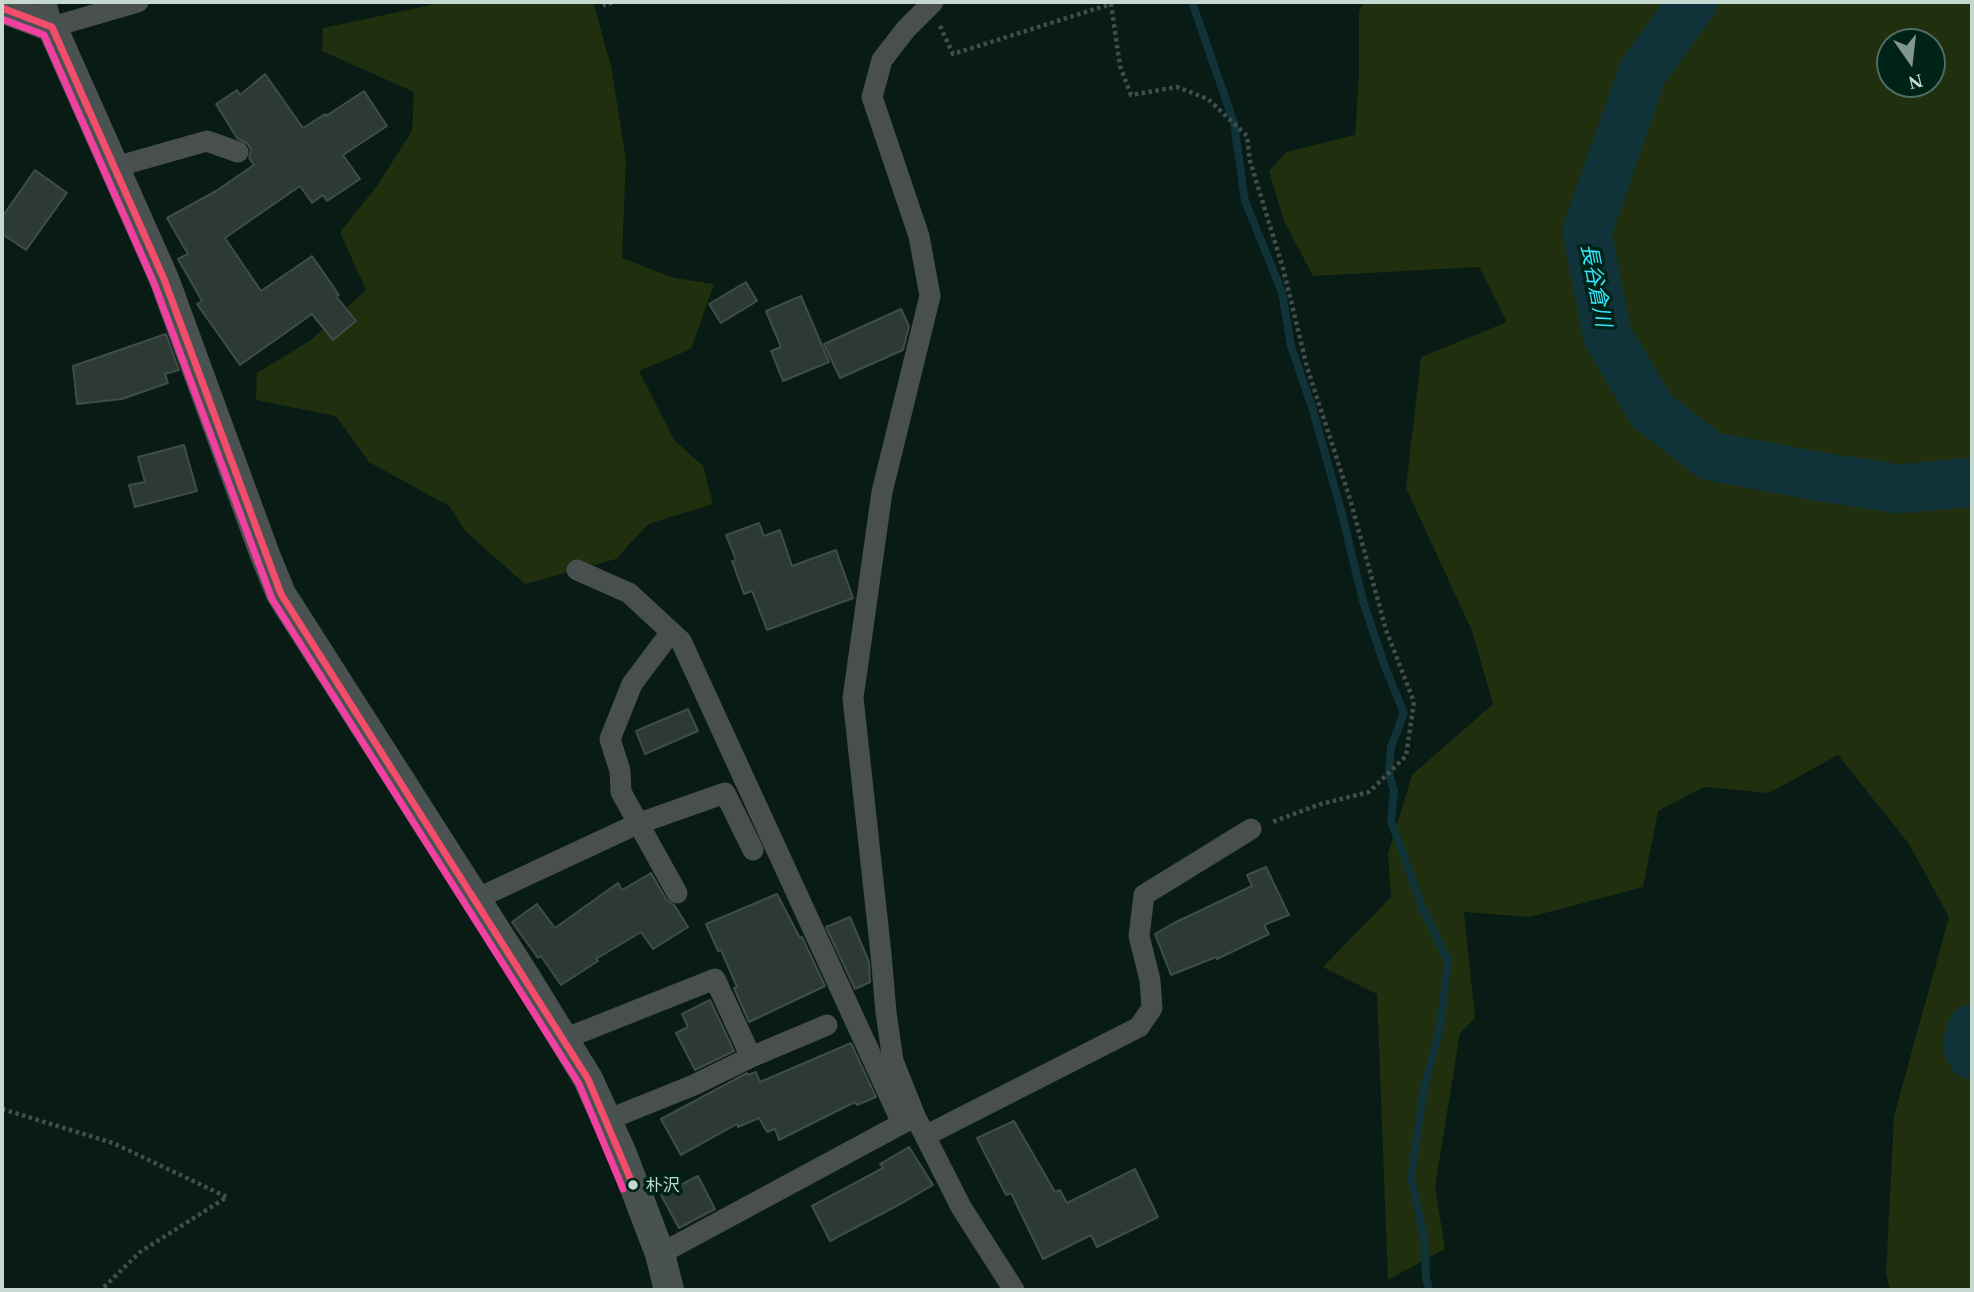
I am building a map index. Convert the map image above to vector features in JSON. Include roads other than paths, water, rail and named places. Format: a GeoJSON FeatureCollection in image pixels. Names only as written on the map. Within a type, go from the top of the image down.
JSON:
{"type":"FeatureCollection","features":[{"type":"Feature","properties":{"kind":"street"},"geometry":{"type":"LineString","coordinates":[[2,8],[49,14],[138,2]]}},
{"type":"Feature","properties":{"kind":"street"},"geometry":{"type":"LineString","coordinates":[[914,1125],[892,1061],[853,698],[882,492],[930,296],[919,236],[872,97],[882,60],[905,29],[932,4]]}},
{"type":"Feature","properties":{"kind":"street"},"geometry":{"type":"LineString","coordinates":[[49,14],[164,279],[281,593],[588,1079],[660,1254],[669,1290]]}},
{"type":"Feature","properties":{"kind":"street"},"geometry":{"type":"LineString","coordinates":[[115,167],[207,141],[238,152]]}},
{"type":"Feature","properties":{"kind":"street"},"geometry":{"type":"LineString","coordinates":[[577,570],[629,593],[681,641],[914,1125],[961,1207],[1014,1290]]}},
{"type":"Feature","properties":{"kind":"street"},"geometry":{"type":"LineString","coordinates":[[671,632],[632,684],[610,739],[620,771],[621,792],[677,893]]}},
{"type":"Feature","properties":{"kind":"street"},"geometry":{"type":"LineString","coordinates":[[476,899],[637,824],[725,793],[753,850]]}},
{"type":"Feature","properties":{"kind":"street"},"geometry":{"type":"LineString","coordinates":[[660,1254],[914,1125],[1139,1027],[1152,1008],[1150,980],[1139,936],[1144,895],[1251,830]]}},
{"type":"Feature","properties":{"kind":"street"},"geometry":{"type":"LineString","coordinates":[[564,1039],[715,979],[751,1057]]}},
{"type":"Feature","properties":{"kind":"street"},"geometry":{"type":"LineString","coordinates":[[607,1120],[694,1085],[827,1025]]}},
{"type":"Feature","properties":{"kind":"waterway"},"geometry":{"type":"LineString","coordinates":[[1192,2],[1234,123],[1245,201],[1282,292],[1291,346],[1312,407],[1363,601],[1404,713],[1391,747],[1389,773],[1394,791],[1391,821],[1422,907],[1448,961],[1440,1027],[1424,1087],[1411,1178],[1424,1237],[1429,1290]]}},
{"type":"Feature","properties":{"kind":"waterway","name":"長谷倉川"},"geometry":{"type":"LineString","coordinates":[[1693,2],[1642,73],[1587,232],[1607,335],[1652,411],[1710,456],[1899,489],[1972,482]]}},
{"type":"Feature","properties":{"kind":"waterway","name":"長谷倉川"},"geometry":{"type":"LineString","coordinates":[[1972,1029],[1967,1045],[1972,1055]]}},
{"type":"Feature","properties":{"kind":"place","name":"朴沢"},"geometry":{"type":"Point","coordinates":[633,1185]}}]}
